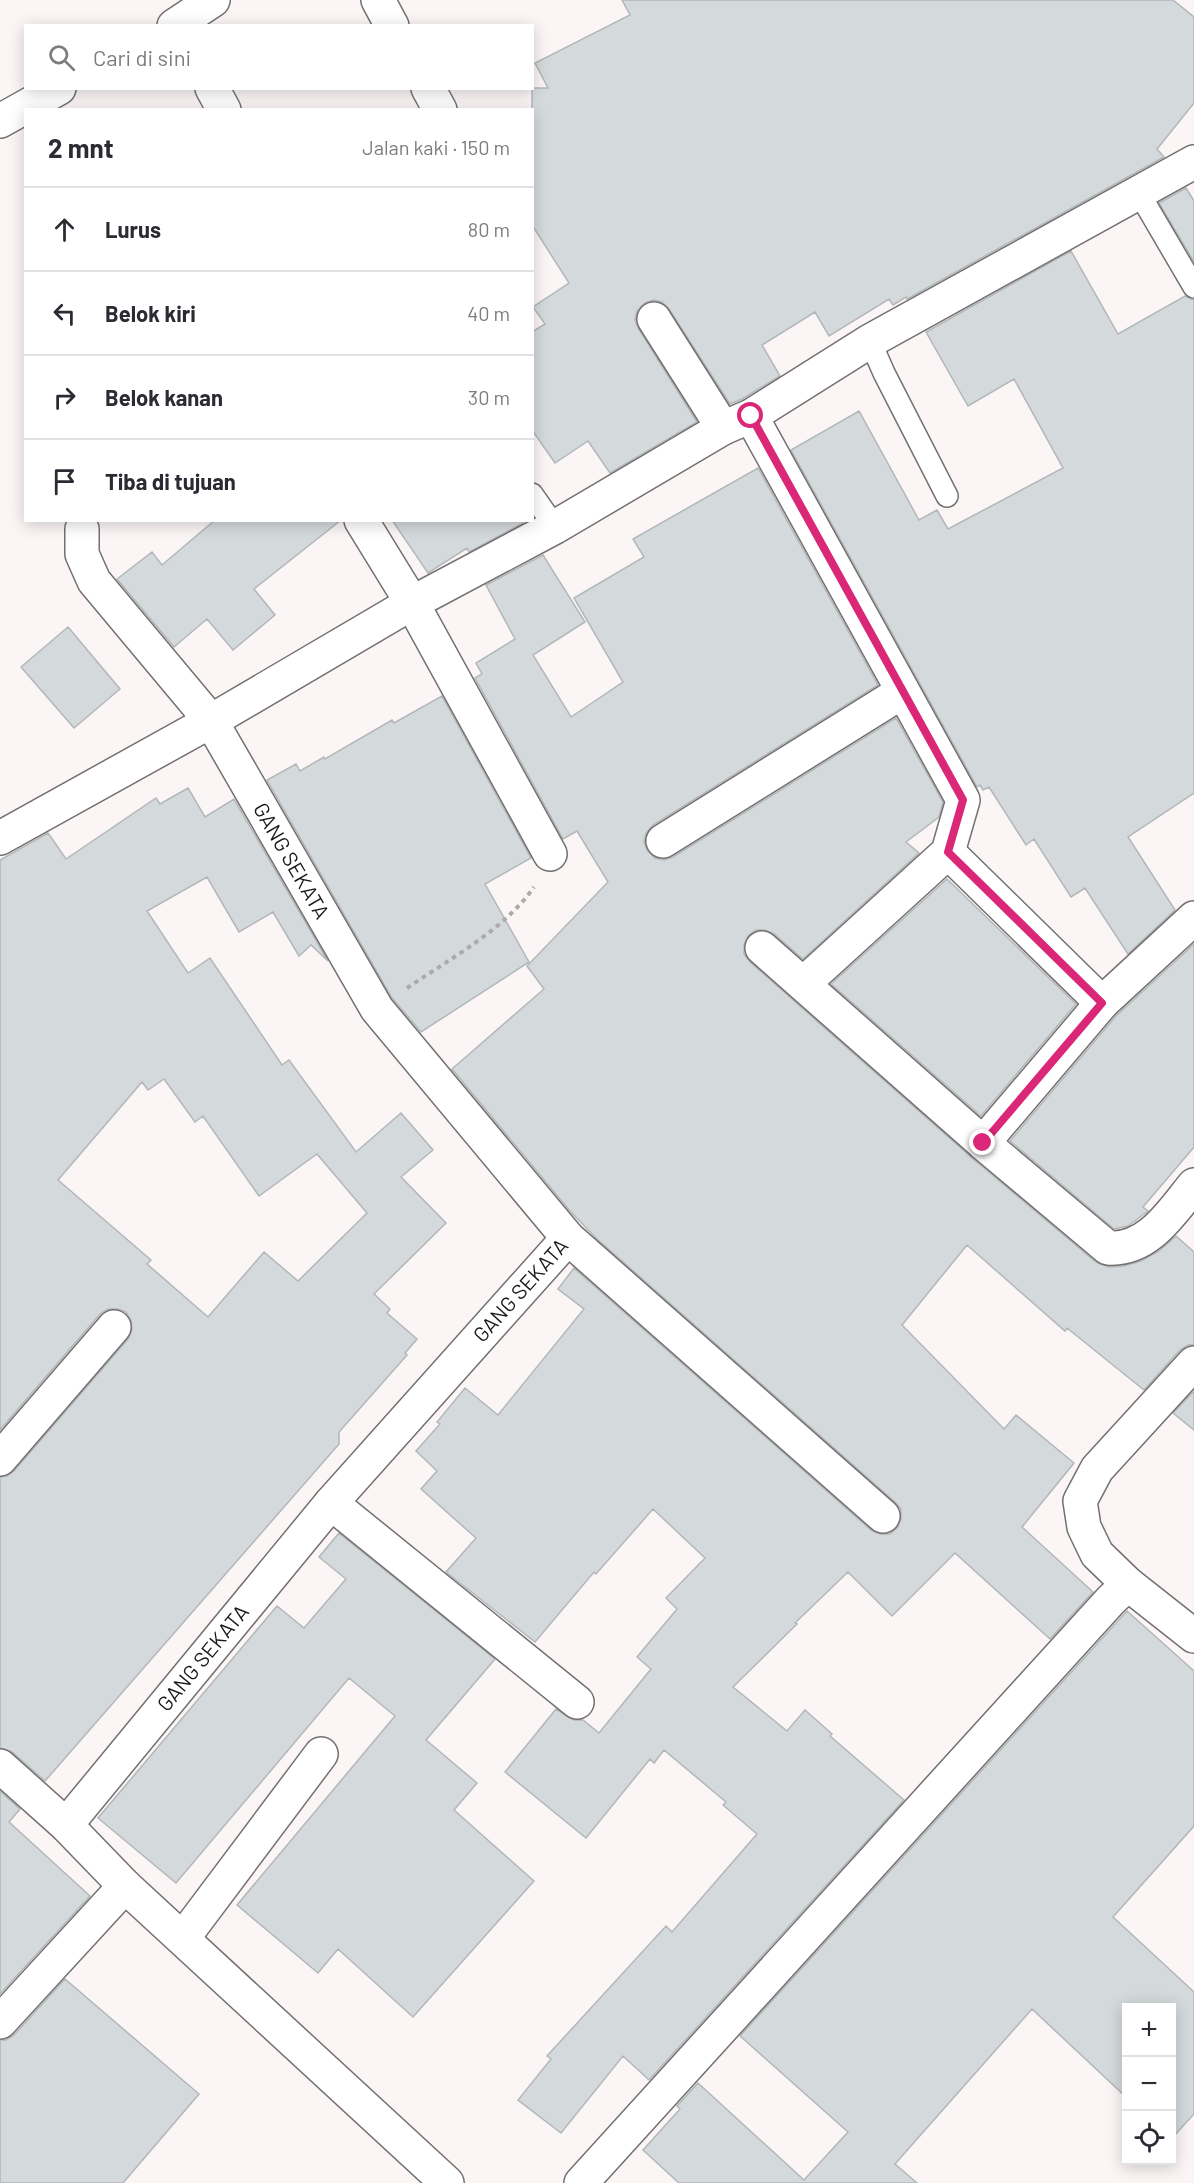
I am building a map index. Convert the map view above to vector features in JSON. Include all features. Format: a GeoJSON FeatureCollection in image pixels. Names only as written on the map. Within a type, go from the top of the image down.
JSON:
{"type":"FeatureCollection","features":[{"type":"Feature","properties":{"kind":"street"},"geometry":{"type":"LineString","coordinates":[[177,24],[213,0]]}},
{"type":"Feature","properties":{"kind":"street"},"geometry":{"type":"LineString","coordinates":[[378,0],[391,24]]}},
{"type":"Feature","properties":{"kind":"street"},"geometry":{"type":"LineString","coordinates":[[0,121],[55,90]]}},
{"type":"Feature","properties":{"kind":"street"},"geometry":{"type":"LineString","coordinates":[[213,90],[223,108]]}},
{"type":"Feature","properties":{"kind":"street"},"geometry":{"type":"LineString","coordinates":[[429,90],[439,108]]}},
{"type":"Feature","properties":{"kind":"street"},"geometry":{"type":"LineString","coordinates":[[0,838],[210,721],[412,603],[555,527],[737,422],[870,341],[1194,162]]}},
{"type":"Feature","properties":{"kind":"street"},"geometry":{"type":"LineString","coordinates":[[654,319],[737,422],[902,692],[963,800],[948,852],[803,984]]}},
{"type":"Feature","properties":{"kind":"street"},"geometry":{"type":"LineString","coordinates":[[362,522],[412,603],[550,854]]}},
{"type":"Feature","properties":{"kind":"street","name":"GANG SEKATA"},"geometry":{"type":"LineString","coordinates":[[66,1825],[331,1503],[568,1238],[377,1009],[210,721],[94,581],[82,555],[82,529]]}},
{"type":"Feature","properties":{"kind":"street"},"geometry":{"type":"LineString","coordinates":[[663,841],[902,692]]}},
{"type":"Feature","properties":{"kind":"street"},"geometry":{"type":"LineString","coordinates":[[948,852],[1102,1003]]}},
{"type":"Feature","properties":{"kind":"street"},"geometry":{"type":"LineString","coordinates":[[983,1143],[1102,1003],[1194,918]]}},
{"type":"Feature","properties":{"kind":"street"},"geometry":{"type":"LineString","coordinates":[[762,948],[983,1143],[1108,1248],[1121,1249],[1140,1241],[1159,1227],[1194,1185]]}},
{"type":"Feature","properties":{"kind":"street"},"geometry":{"type":"LineString","coordinates":[[568,1238],[883,1516]]}},
{"type":"Feature","properties":{"kind":"street"},"geometry":{"type":"LineString","coordinates":[[0,1459],[114,1328]]}},
{"type":"Feature","properties":{"kind":"street"},"geometry":{"type":"LineString","coordinates":[[1194,1363],[1097,1469],[1080,1501],[1084,1527],[1097,1554],[1128,1584],[1194,1636]]}},
{"type":"Feature","properties":{"kind":"street"},"geometry":{"type":"LineString","coordinates":[[331,1503],[578,1702]]}},
{"type":"Feature","properties":{"kind":"street"},"geometry":{"type":"LineString","coordinates":[[581,2183],[1128,1584]]}},
{"type":"Feature","properties":{"kind":"street"},"geometry":{"type":"LineString","coordinates":[[183,1938],[321,1754]]}},
{"type":"Feature","properties":{"kind":"street"},"geometry":{"type":"LineString","coordinates":[[0,1766],[66,1825],[125,1886],[447,2183]]}},
{"type":"Feature","properties":{"kind":"street"},"geometry":{"type":"LineString","coordinates":[[0,2022],[125,1886]]}},
{"type":"Feature","properties":{"kind":"lane"},"geometry":{"type":"LineString","coordinates":[[1139,193],[1194,286]]}},
{"type":"Feature","properties":{"kind":"lane"},"geometry":{"type":"LineString","coordinates":[[870,341],[947,496]]}},
{"type":"Feature","properties":{"kind":"lane"},"geometry":{"type":"LineString","coordinates":[[534,497],[555,527]]}},
{"type":"Feature","properties":{"kind":"path"},"geometry":{"type":"LineString","coordinates":[[377,1009],[513,913],[535,886],[550,854]]}},
{"type":"Feature","properties":{"kind":"building"},"geometry":{"type":"Polygon","coordinates":[[[622,0],[1173,0],[1194,17],[1194,103],[1157,149],[1164,157],[907,299],[906,297],[893,305],[889,299],[829,336],[815,312],[762,345],[780,376],[730,404],[669,309],[662,302],[654,300],[645,303],[637,311],[635,320],[638,328],[697,422],[610,473],[588,441],[555,463],[534,433],[534,331],[545,324],[534,306],[569,283],[534,228],[532,90],[548,88],[535,63],[630,15],[622,0]]]}},
{"type":"Feature","properties":{"kind":"building"},"geometry":{"type":"Polygon","coordinates":[[[1186,188],[1194,201],[1194,262],[1159,203],[1186,188]]]}},
{"type":"Feature","properties":{"kind":"building"},"geometry":{"type":"Polygon","coordinates":[[[1071,251],[1118,334],[1185,296],[1194,300],[1194,793],[1128,837],[1175,910],[1128,954],[1085,888],[1071,897],[1034,839],[1026,845],[989,787],[983,790],[980,785],[977,787],[791,450],[859,411],[919,520],[937,510],[948,529],[1063,468],[1014,379],[968,406],[926,332],[1071,251]]]}},
{"type":"Feature","properties":{"kind":"building"},"geometry":{"type":"Polygon","coordinates":[[[758,468],[878,685],[653,825],[646,833],[644,842],[647,850],[655,858],[664,860],[673,857],[896,718],[943,802],[939,817],[906,842],[919,853],[803,959],[774,934],[765,930],[756,930],[748,936],[744,945],[744,954],[750,962],[971,1157],[1096,1262],[1109,1267],[1141,1261],[1159,1251],[1176,1236],[1194,1252],[1194,1345],[1188,1345],[1180,1350],[1144,1390],[1067,1328],[1065,1331],[967,1245],[902,1325],[1004,1429],[1016,1415],[1074,1463],[1022,1527],[1093,1592],[1050,1639],[955,1553],[892,1616],[848,1572],[795,1623],[797,1624],[733,1687],[787,1731],[805,1710],[832,1734],[830,1736],[904,1800],[649,2080],[623,2056],[561,2133],[518,2100],[551,2059],[547,2056],[666,1926],[672,1932],[757,1834],[723,1805],[726,1802],[664,1750],[654,1763],[650,1759],[586,1838],[505,1772],[556,1709],[574,1720],[583,1720],[599,1733],[651,1669],[637,1657],[677,1609],[666,1598],[705,1558],[653,1509],[596,1574],[594,1572],[535,1642],[446,1572],[476,1538],[421,1489],[437,1471],[416,1451],[440,1424],[437,1422],[465,1388],[498,1415],[584,1309],[558,1289],[574,1268],[871,1530],[880,1534],[890,1534],[897,1528],[901,1519],[901,1509],[895,1502],[597,1239],[570,1211],[452,1069],[544,989],[527,966],[608,882],[577,831],[563,839],[475,678],[482,674],[476,663],[515,639],[486,585],[543,555],[585,622],[533,655],[571,717],[623,682],[574,598],[644,557],[633,539],[758,468]]]}},
{"type":"Feature","properties":{"kind":"building"},"geometry":{"type":"Polygon","coordinates":[[[213,522],[338,522],[254,589],[275,615],[233,650],[207,619],[174,647],[117,579],[152,552],[162,565],[213,522]]]}},
{"type":"Feature","properties":{"kind":"building"},"geometry":{"type":"Polygon","coordinates":[[[393,522],[523,522],[469,552],[467,548],[428,573],[393,522]]]}},
{"type":"Feature","properties":{"kind":"building"},"geometry":{"type":"Polygon","coordinates":[[[68,627],[120,689],[74,728],[21,667],[68,627]]]}},
{"type":"Feature","properties":{"kind":"building"},"geometry":{"type":"Polygon","coordinates":[[[442,696],[531,858],[485,884],[529,962],[421,1032],[392,998],[267,780],[296,764],[300,771],[324,757],[325,759],[392,720],[394,723],[442,696]]]}},
{"type":"Feature","properties":{"kind":"building"},"geometry":{"type":"Polygon","coordinates":[[[188,788],[205,817],[234,799],[328,961],[311,945],[299,956],[273,912],[239,932],[207,877],[147,911],[188,973],[210,958],[282,1065],[289,1060],[356,1152],[401,1113],[433,1150],[401,1177],[446,1223],[374,1294],[390,1309],[387,1313],[417,1339],[405,1353],[407,1355],[339,1432],[339,1444],[45,1781],[12,1752],[0,1748],[0,1477],[7,1476],[14,1471],[128,1339],[132,1330],[131,1320],[126,1312],[108,1309],[100,1314],[0,1430],[0,860],[48,833],[66,859],[156,798],[160,804],[188,788]],[[164,1079],[148,1090],[142,1082],[58,1180],[151,1260],[147,1264],[208,1317],[264,1252],[298,1281],[367,1213],[317,1154],[259,1196],[203,1116],[195,1122],[164,1079]]]}},
{"type":"Feature","properties":{"kind":"building"},"geometry":{"type":"Polygon","coordinates":[[[947,879],[1076,1004],[981,1116],[831,984],[947,879]]]}},
{"type":"Feature","properties":{"kind":"building"},"geometry":{"type":"Polygon","coordinates":[[[1194,944],[1194,1147],[1143,1207],[1148,1211],[1128,1226],[1114,1229],[1010,1141],[1116,1016],[1194,944]]]}},
{"type":"Feature","properties":{"kind":"building"},"geometry":{"type":"Polygon","coordinates":[[[1194,1391],[1194,1430],[1173,1413],[1194,1391]]]}},
{"type":"Feature","properties":{"kind":"building"},"geometry":{"type":"Polygon","coordinates":[[[339,1533],[495,1659],[426,1740],[477,1783],[454,1810],[534,1881],[413,2017],[338,1949],[318,1973],[237,1905],[395,1716],[349,1678],[176,1883],[98,1818],[277,1606],[304,1628],[346,1579],[319,1557],[339,1533]]]}},
{"type":"Feature","properties":{"kind":"building"},"geometry":{"type":"Polygon","coordinates":[[[1127,1611],[1194,1671],[1194,1826],[1113,1917],[1194,1992],[1194,2114],[1176,2134],[1176,2003],[1122,2003],[1122,2093],[1032,2009],[895,2164],[917,2183],[679,2183],[643,2150],[680,2109],[677,2106],[698,2083],[804,2180],[848,2132],[740,2036],[1127,1611]]]}},
{"type":"Feature","properties":{"kind":"building"},"geometry":{"type":"Polygon","coordinates":[[[0,1791],[20,1809],[9,1822],[90,1896],[0,1994],[0,1791]]]}},
{"type":"Feature","properties":{"kind":"building"},"geometry":{"type":"Polygon","coordinates":[[[65,1979],[199,2094],[123,2183],[0,2183],[0,2040],[6,2040],[14,2035],[65,1979]]]}},
{"type":"Feature","properties":{"kind":"route"},"geometry":{"type":"LineString","coordinates":[[751,416],[963,800],[948,852],[1102,1003],[983,1143]]}}]}
